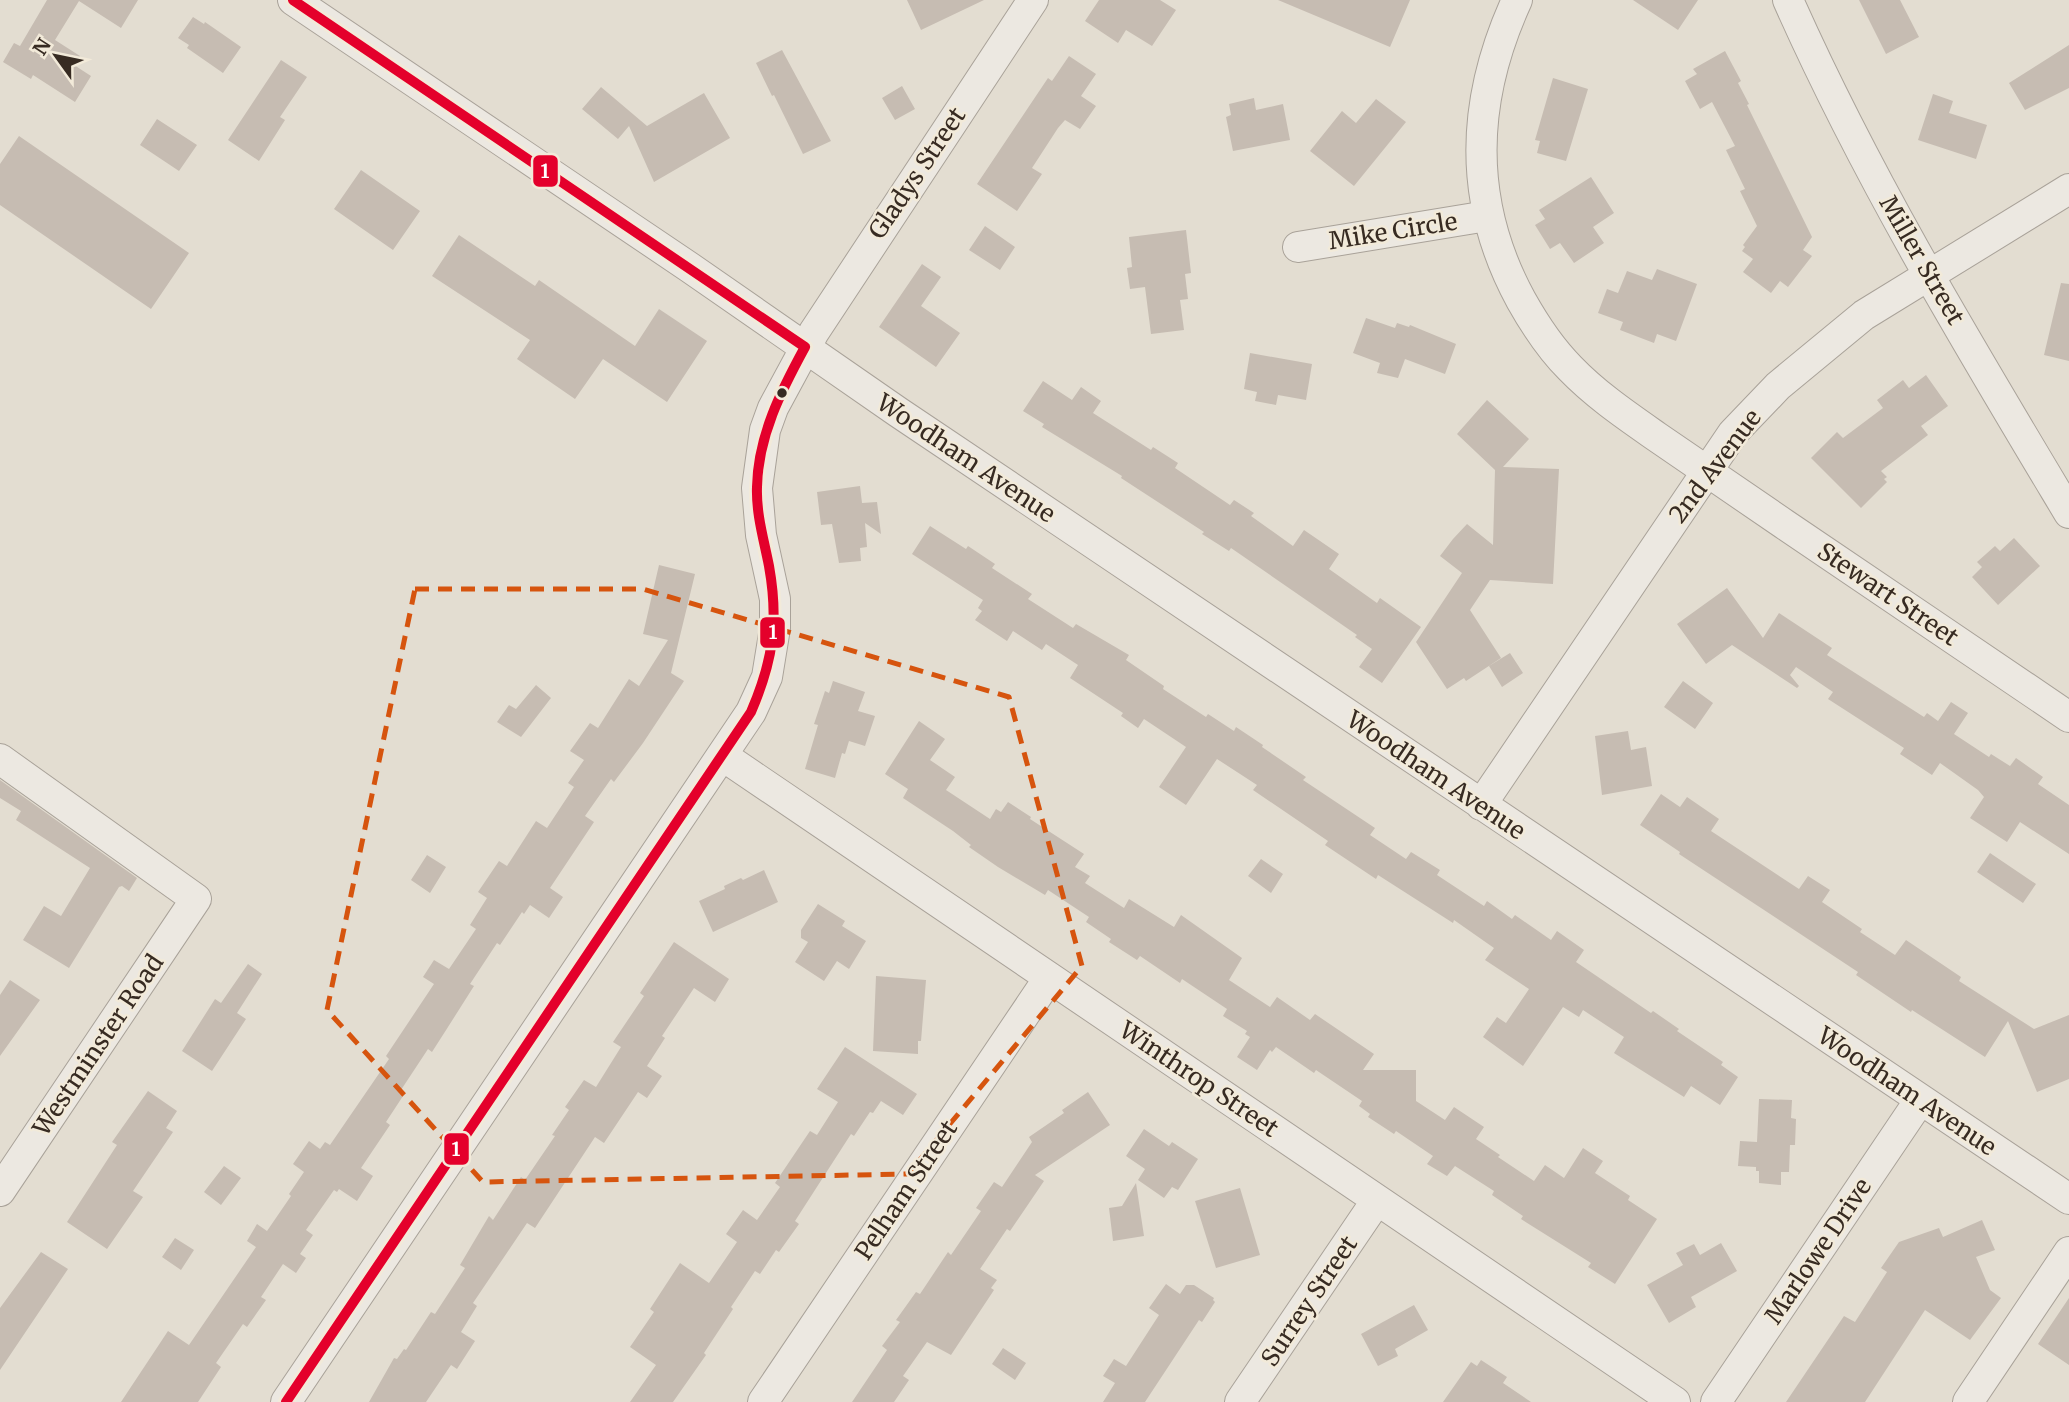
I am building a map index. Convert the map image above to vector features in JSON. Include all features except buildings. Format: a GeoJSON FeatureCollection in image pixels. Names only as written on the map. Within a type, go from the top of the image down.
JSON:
{"type":"FeatureCollection","features":[{"type":"Feature","properties":{"kind":"street","name":"Woodham Avenue"},"geometry":{"type":"LineString","coordinates":[[293,0],[1481,805],[2069,1199]]}},
{"type":"Feature","properties":{"kind":"street","name":"Gladys Street"},"geometry":{"type":"LineString","coordinates":[[286,1402],[751,712],[767,677],[774,645],[775,599],[761,535],[757,488],[765,430],[773,408],[805,347],[870,243],[1033,0]]}},
{"type":"Feature","properties":{"kind":"street","name":"Stewart Street"},"geometry":{"type":"LineString","coordinates":[[1517,0],[1498,45],[1483,115],[1482,151],[1487,216],[1511,282],[1551,348],[1570,369],[1611,404],[2069,717]]}},
{"type":"Feature","properties":{"kind":"street","name":"Miller Street"},"geometry":{"type":"LineString","coordinates":[[1788,0],[1858,149],[2069,513]]}},
{"type":"Feature","properties":{"kind":"street","name":"2nd Avenue"},"geometry":{"type":"LineString","coordinates":[[1481,805],[1733,433],[1779,386],[1864,315],[2069,189]]}},
{"type":"Feature","properties":{"kind":"street","name":"Mike Circle"},"geometry":{"type":"LineString","coordinates":[[1298,247],[1487,216]]}},
{"type":"Feature","properties":{"kind":"street","name":"Winthrop Street"},"geometry":{"type":"LineString","coordinates":[[723,756],[1675,1402]]}},
{"type":"Feature","properties":{"kind":"street","name":"Westminster Road"},"geometry":{"type":"LineString","coordinates":[[0,759],[196,900],[0,1191]]}},
{"type":"Feature","properties":{"kind":"street","name":"Pelham Street"},"geometry":{"type":"LineString","coordinates":[[763,1402],[1049,978]]}},
{"type":"Feature","properties":{"kind":"street","name":"Marlowe Drive"},"geometry":{"type":"LineString","coordinates":[[1716,1402],[1920,1100]]}},
{"type":"Feature","properties":{"kind":"street","name":"Surrey Street"},"geometry":{"type":"LineString","coordinates":[[1240,1402],[1377,1200]]}},
{"type":"Feature","properties":{"kind":"street"},"geometry":{"type":"LineString","coordinates":[[1968,1402],[2069,1252]]}},
{"type":"Feature","properties":{"kind":"highlighted area"},"geometry":{"type":"Polygon","coordinates":[[[415,589],[643,589],[1009,697],[1082,966],[908,1174],[483,1182],[327,1010],[415,589]]]}},
{"type":"Feature","properties":{"kind":"transit line","name":"1"},"geometry":{"type":"LineString","coordinates":[[286,1402],[751,712],[769,658],[774,623],[772,586],[758,507],[758,468],[772,414],[805,347],[293,0]]}}]}
